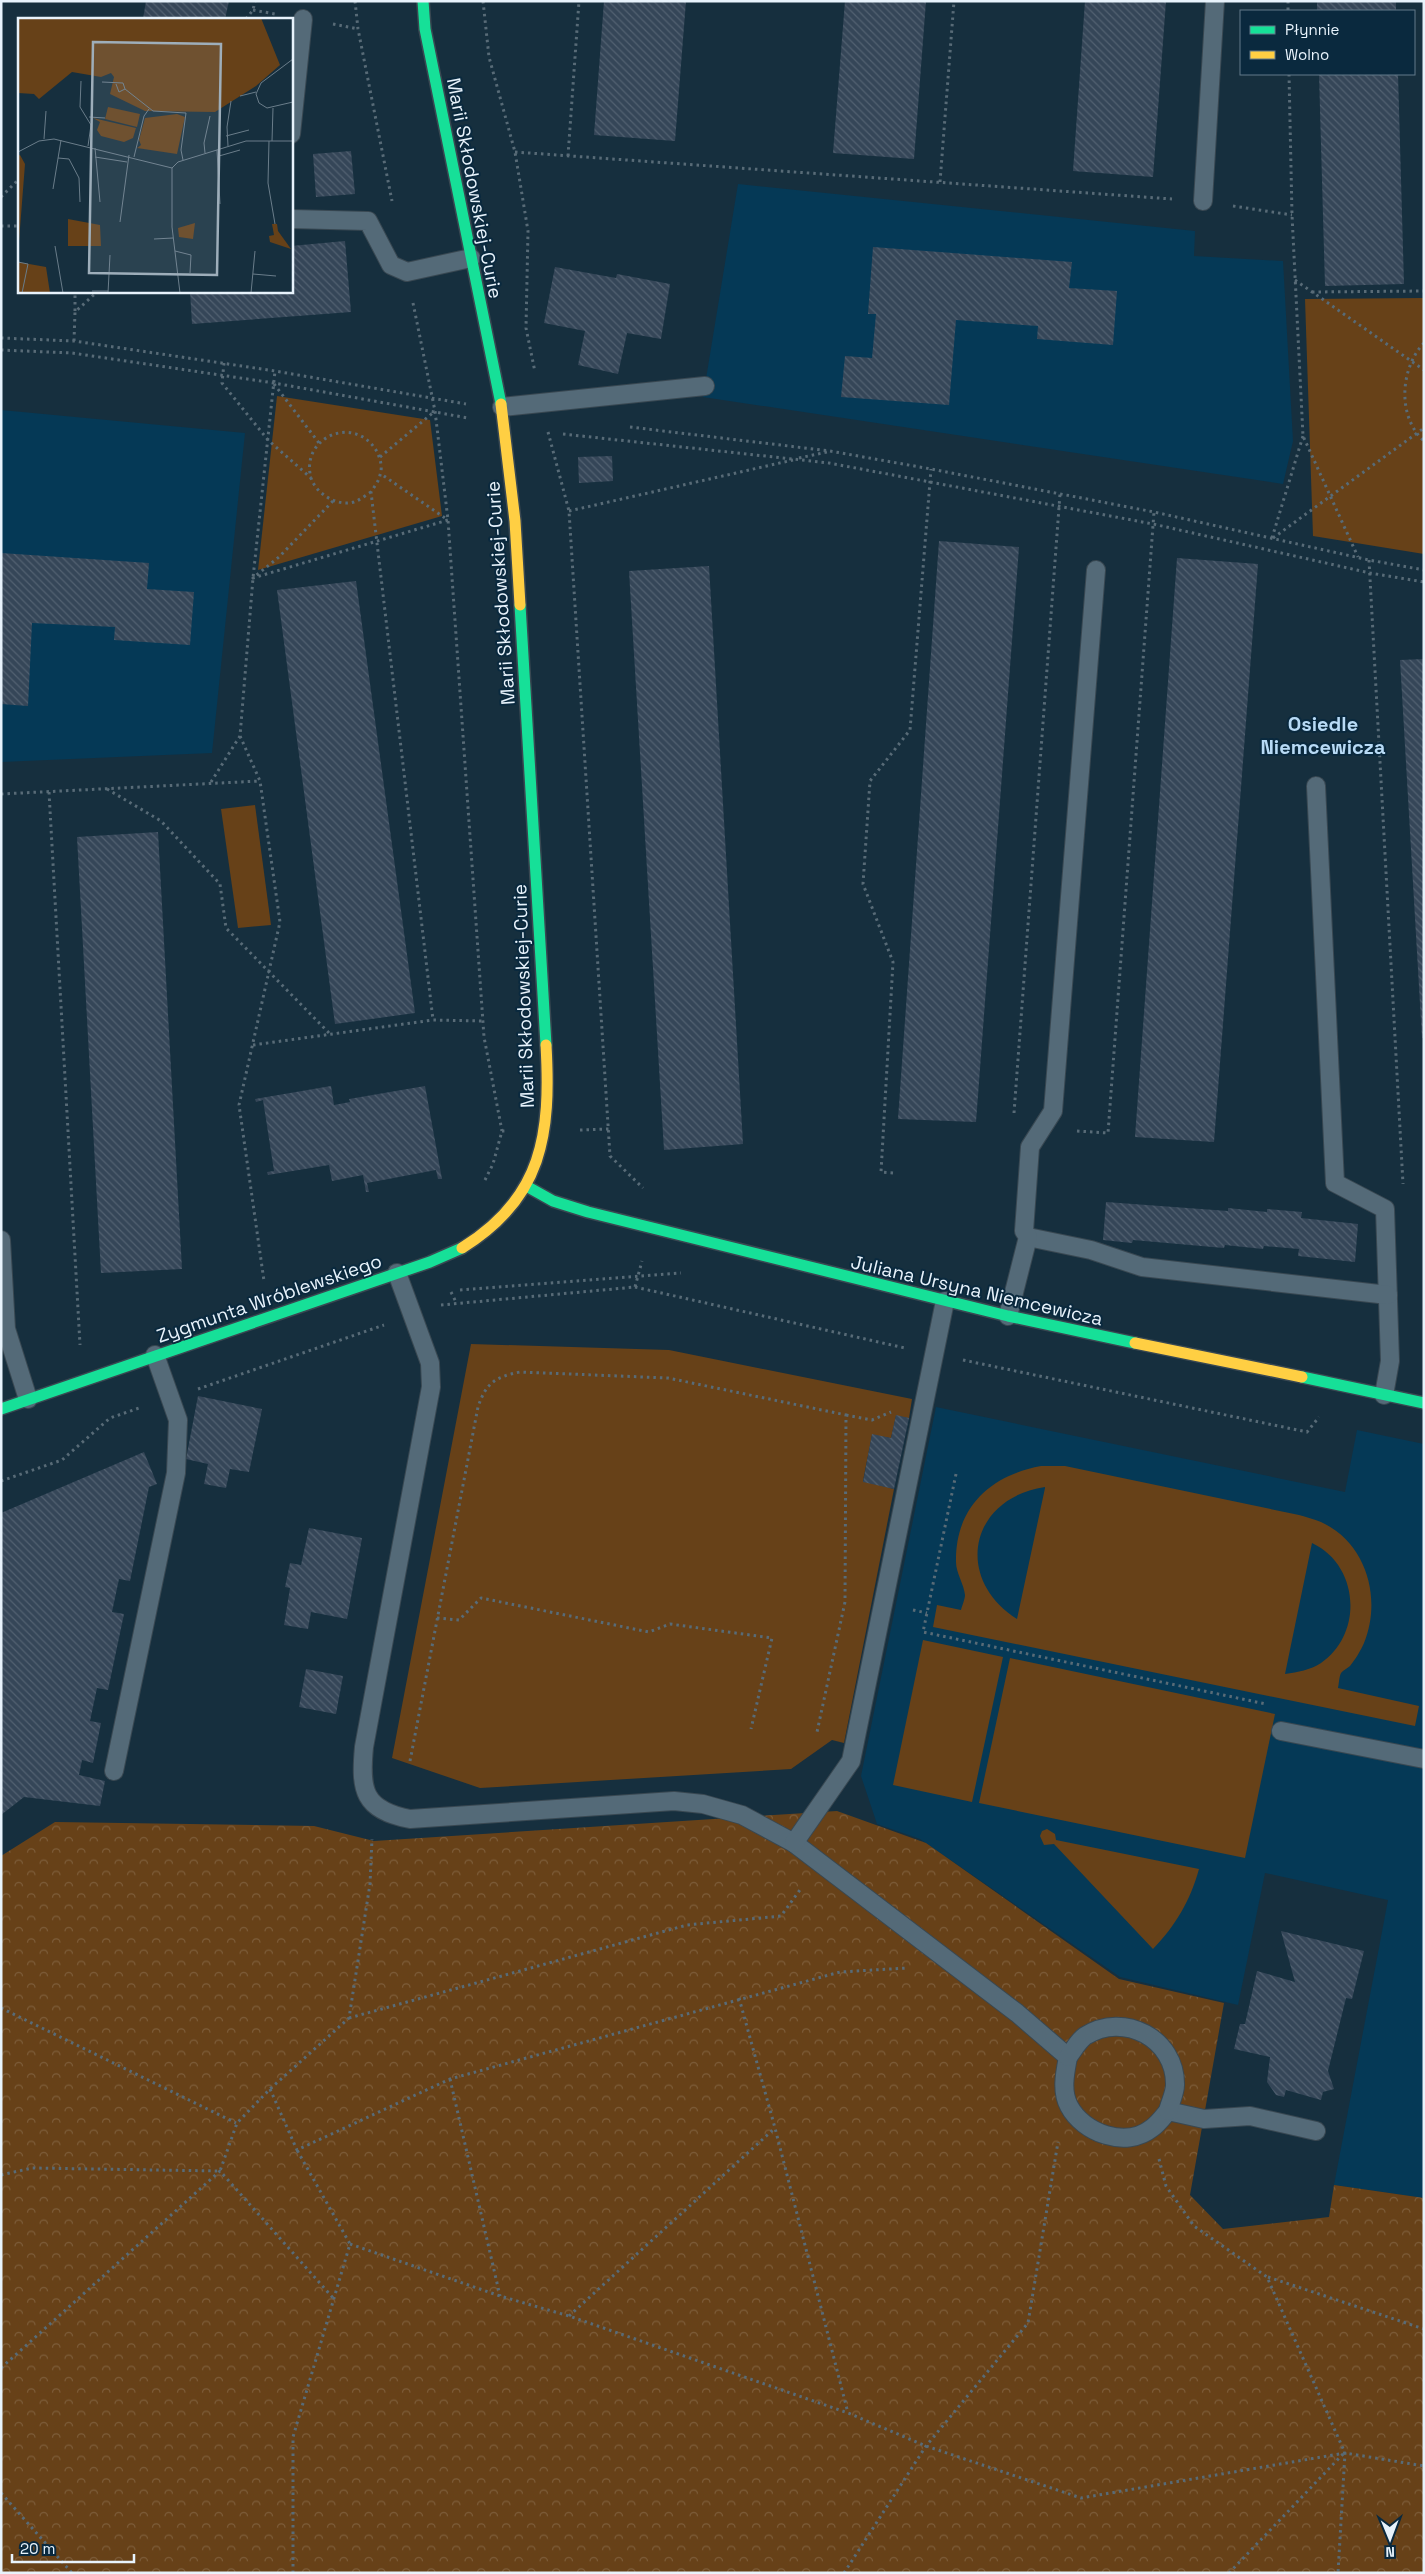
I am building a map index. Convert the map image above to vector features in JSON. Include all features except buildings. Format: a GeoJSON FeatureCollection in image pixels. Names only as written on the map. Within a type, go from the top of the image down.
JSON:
{"type":"FeatureCollection","features":[{"type":"Feature","properties":{"kind":"street","name":"Marii Skłodowskiej-Curie"},"geometry":{"type":"LineString","coordinates":[[423,1],[425,29],[502,409],[515,521],[547,1061],[545,1131],[528,1187]]}},
{"type":"Feature","properties":{"kind":"street","name":"Juliana Ursyna Niemcewicza"},"geometry":{"type":"LineString","coordinates":[[528,1187],[553,1201],[945,1301],[1424,1404]]}},
{"type":"Feature","properties":{"kind":"street","name":"Zygmunta Wróblewskiego"},"geometry":{"type":"LineString","coordinates":[[1,1409],[397,1273],[461,1249],[505,1216],[528,1187]]}},
{"type":"Feature","properties":{"kind":"lane"},"geometry":{"type":"LineString","coordinates":[[1202,201],[1215,1]]}},
{"type":"Feature","properties":{"kind":"lane"},"geometry":{"type":"LineString","coordinates":[[292,124],[303,19]]}},
{"type":"Feature","properties":{"kind":"lane"},"geometry":{"type":"LineString","coordinates":[[292,219],[368,221],[391,265],[407,272],[471,258]]}},
{"type":"Feature","properties":{"kind":"lane"},"geometry":{"type":"LineString","coordinates":[[502,409],[541,403],[704,386]]}},
{"type":"Feature","properties":{"kind":"lane"},"geometry":{"type":"LineString","coordinates":[[1008,1316],[1028,1238],[1024,1231],[1030,1147],[1053,1111],[1096,570]]}},
{"type":"Feature","properties":{"kind":"lane"},"geometry":{"type":"LineString","coordinates":[[1316,786],[1335,1183],[1385,1209],[1390,1361],[1384,1395]]}},
{"type":"Feature","properties":{"kind":"lane"},"geometry":{"type":"LineString","coordinates":[[1028,1238],[1091,1250],[1142,1267],[1388,1296]]}},
{"type":"Feature","properties":{"kind":"lane"},"geometry":{"type":"LineString","coordinates":[[1,1240],[4,1330],[28,1399]]}},
{"type":"Feature","properties":{"kind":"lane"},"geometry":{"type":"LineString","coordinates":[[397,1273],[430,1363],[432,1387],[364,1747],[362,1771],[364,1788],[373,1804],[390,1815],[410,1819],[674,1801],[703,1804],[742,1815],[794,1843],[820,1862],[1017,2013],[1068,2057]]}},
{"type":"Feature","properties":{"kind":"lane"},"geometry":{"type":"LineString","coordinates":[[794,1843],[851,1761],[945,1301]]}},
{"type":"Feature","properties":{"kind":"lane"},"geometry":{"type":"LineString","coordinates":[[114,1772],[176,1473],[178,1420],[155,1355]]}},
{"type":"Feature","properties":{"kind":"lane"},"geometry":{"type":"LineString","coordinates":[[1281,1731],[1424,1759]]}},
{"type":"Feature","properties":{"kind":"lane"},"geometry":{"type":"LineString","coordinates":[[1108,2027],[1134,2028],[1156,2040],[1171,2061],[1176,2086],[1168,2111],[1151,2129],[1130,2138],[1103,2135],[1083,2125],[1068,2105],[1064,2081],[1068,2057],[1084,2037],[1108,2027]]}},
{"type":"Feature","properties":{"kind":"lane"},"geometry":{"type":"LineString","coordinates":[[1168,2111],[1204,2119],[1250,2116],[1316,2131]]}},
{"type":"Feature","properties":{"kind":"path"},"geometry":{"type":"LineString","coordinates":[[247,18],[253,10],[255,1]]}},
{"type":"Feature","properties":{"kind":"path"},"geometry":{"type":"LineString","coordinates":[[355,1],[358,29],[393,206]]}},
{"type":"Feature","properties":{"kind":"path"},"geometry":{"type":"LineString","coordinates":[[483,1],[490,57],[515,152],[528,231],[526,328],[541,403],[569,511],[610,1156],[650,1195]]}},
{"type":"Feature","properties":{"kind":"path"},"geometry":{"type":"LineString","coordinates":[[568,156],[579,1]]}},
{"type":"Feature","properties":{"kind":"path"},"geometry":{"type":"LineString","coordinates":[[940,182],[954,1]]}},
{"type":"Feature","properties":{"kind":"path"},"geometry":{"type":"LineString","coordinates":[[1272,539],[1303,436],[1292,215],[1289,75]]}},
{"type":"Feature","properties":{"kind":"path"},"geometry":{"type":"LineString","coordinates":[[515,152],[1202,201],[1292,215]]}},
{"type":"Feature","properties":{"kind":"path"},"geometry":{"type":"LineString","coordinates":[[1,197],[18,180]]}},
{"type":"Feature","properties":{"kind":"path"},"geometry":{"type":"LineString","coordinates":[[1,226],[18,226]]}},
{"type":"Feature","properties":{"kind":"path"},"geometry":{"type":"LineString","coordinates":[[407,272],[435,411],[448,520],[483,1022],[502,1131],[493,1164],[483,1184]]}},
{"type":"Feature","properties":{"kind":"path"},"geometry":{"type":"LineString","coordinates":[[1295,280],[1424,370]]}},
{"type":"Feature","properties":{"kind":"path"},"geometry":{"type":"LineString","coordinates":[[1312,292],[1424,291]]}},
{"type":"Feature","properties":{"kind":"path"},"geometry":{"type":"LineString","coordinates":[[74,341],[75,292]]}},
{"type":"Feature","properties":{"kind":"path"},"geometry":{"type":"LineString","coordinates":[[75,312],[97,292]]}},
{"type":"Feature","properties":{"kind":"path"},"geometry":{"type":"LineString","coordinates":[[1,338],[74,341],[275,371],[502,409]]}},
{"type":"Feature","properties":{"kind":"path"},"geometry":{"type":"LineString","coordinates":[[1424,343],[1407,371],[1404,394],[1408,417],[1424,441]]}},
{"type":"Feature","properties":{"kind":"path"},"geometry":{"type":"LineString","coordinates":[[1,350],[72,353],[222,375],[548,432],[797,459],[930,481],[1153,524],[1370,573],[1424,582]]}},
{"type":"Feature","properties":{"kind":"path"},"geometry":{"type":"LineString","coordinates":[[224,363],[222,383],[268,440],[311,478],[320,492],[333,501],[353,502],[371,492],[381,474],[380,457],[370,441],[354,432],[335,433],[319,443],[311,459],[311,478]]}},
{"type":"Feature","properties":{"kind":"path"},"geometry":{"type":"LineString","coordinates":[[211,782],[240,736],[253,578],[275,371]]}},
{"type":"Feature","properties":{"kind":"path"},"geometry":{"type":"LineString","coordinates":[[274,383],[319,443]]}},
{"type":"Feature","properties":{"kind":"path"},"geometry":{"type":"LineString","coordinates":[[380,457],[435,411]]}},
{"type":"Feature","properties":{"kind":"path"},"geometry":{"type":"LineString","coordinates":[[623,426],[830,451],[931,469],[1154,512],[1358,558],[1424,570]]}},
{"type":"Feature","properties":{"kind":"path"},"geometry":{"type":"LineString","coordinates":[[1272,539],[1424,428]]}},
{"type":"Feature","properties":{"kind":"path"},"geometry":{"type":"LineString","coordinates":[[1303,436],[1358,558]]}},
{"type":"Feature","properties":{"kind":"path"},"geometry":{"type":"LineString","coordinates":[[569,511],[830,451]]}},
{"type":"Feature","properties":{"kind":"path"},"geometry":{"type":"LineString","coordinates":[[893,1173],[881,1172],[893,962],[863,884],[870,781],[910,730],[931,469]]}},
{"type":"Feature","properties":{"kind":"path"},"geometry":{"type":"LineString","coordinates":[[381,474],[448,520]]}},
{"type":"Feature","properties":{"kind":"path"},"geometry":{"type":"LineString","coordinates":[[371,492],[433,1020]]}},
{"type":"Feature","properties":{"kind":"path"},"geometry":{"type":"LineString","coordinates":[[1014,1120],[1060,493]]}},
{"type":"Feature","properties":{"kind":"path"},"geometry":{"type":"LineString","coordinates":[[253,578],[279,557],[333,501]]}},
{"type":"Feature","properties":{"kind":"path"},"geometry":{"type":"LineString","coordinates":[[1043,1128],[1108,1133],[1154,512]]}},
{"type":"Feature","properties":{"kind":"path"},"geometry":{"type":"LineString","coordinates":[[253,578],[378,539],[448,520]]}},
{"type":"Feature","properties":{"kind":"path"},"geometry":{"type":"LineString","coordinates":[[1370,560],[1403,1187]]}},
{"type":"Feature","properties":{"kind":"path"},"geometry":{"type":"LineString","coordinates":[[240,736],[260,781],[280,922],[239,1105],[265,1286]]}},
{"type":"Feature","properties":{"kind":"path"},"geometry":{"type":"LineString","coordinates":[[1,794],[260,781]]}},
{"type":"Feature","properties":{"kind":"path"},"geometry":{"type":"LineString","coordinates":[[106,789],[160,821],[220,884],[226,928],[330,1034]]}},
{"type":"Feature","properties":{"kind":"path"},"geometry":{"type":"LineString","coordinates":[[49,792],[80,1348]]}},
{"type":"Feature","properties":{"kind":"path"},"geometry":{"type":"LineString","coordinates":[[253,1045],[433,1020],[483,1022]]}},
{"type":"Feature","properties":{"kind":"path"},"geometry":{"type":"LineString","coordinates":[[502,1131],[609,1129]]}},
{"type":"Feature","properties":{"kind":"path"},"geometry":{"type":"LineString","coordinates":[[411,1308],[435,1292],[638,1275],[680,1274],[690,1268],[710,1242]]}},
{"type":"Feature","properties":{"kind":"path"},"geometry":{"type":"LineString","coordinates":[[635,1287],[642,1259]]}},
{"type":"Feature","properties":{"kind":"path"},"geometry":{"type":"LineString","coordinates":[[1,1480],[62,1460],[110,1418],[170,1398],[411,1308],[456,1302],[635,1287],[934,1354],[1307,1432],[1323,1412]]}},
{"type":"Feature","properties":{"kind":"path"},"geometry":{"type":"LineString","coordinates":[[410,1761],[478,1407],[482,1395],[490,1383],[503,1375],[520,1372],[668,1378],[872,1420],[901,1408],[922,1412]]}},
{"type":"Feature","properties":{"kind":"path"},"geometry":{"type":"LineString","coordinates":[[817,1732],[845,1602],[846,1415]]}},
{"type":"Feature","properties":{"kind":"path"},"geometry":{"type":"LineString","coordinates":[[956,1474],[923,1632],[1286,1708],[1281,1731]]}},
{"type":"Feature","properties":{"kind":"path"},"geometry":{"type":"LineString","coordinates":[[437,1618],[459,1620],[481,1598],[649,1632],[670,1624],[772,1638],[751,1729]]}},
{"type":"Feature","properties":{"kind":"path"},"geometry":{"type":"LineString","coordinates":[[349,2018],[370,1884],[373,1804]]}},
{"type":"Feature","properties":{"kind":"path"},"geometry":{"type":"LineString","coordinates":[[1,2368],[220,2172],[237,2123],[270,2089],[349,2018],[687,1925],[781,1916],[820,1862]]}},
{"type":"Feature","properties":{"kind":"path"},"geometry":{"type":"LineString","coordinates":[[297,2150],[450,2079],[739,1998],[840,1972],[955,1965]]}},
{"type":"Feature","properties":{"kind":"path"},"geometry":{"type":"LineString","coordinates":[[739,1998],[775,2128],[848,2413]]}},
{"type":"Feature","properties":{"kind":"path"},"geometry":{"type":"LineString","coordinates":[[1,2008],[237,2123]]}},
{"type":"Feature","properties":{"kind":"path"},"geometry":{"type":"LineString","coordinates":[[450,2079],[500,2296]]}},
{"type":"Feature","properties":{"kind":"path"},"geometry":{"type":"LineString","coordinates":[[270,2089],[297,2150],[350,2244],[500,2296],[569,2316],[848,2413],[926,2446],[1081,2498],[1345,2453],[1424,2466]]}},
{"type":"Feature","properties":{"kind":"path"},"geometry":{"type":"LineString","coordinates":[[844,2573],[926,2446],[1028,2324],[1060,2124],[1068,2105]]}},
{"type":"Feature","properties":{"kind":"path"},"geometry":{"type":"LineString","coordinates":[[569,2316],[775,2128]]}},
{"type":"Feature","properties":{"kind":"path"},"geometry":{"type":"LineString","coordinates":[[1151,2129],[1166,2186],[1194,2226],[1267,2277],[1424,2329]]}},
{"type":"Feature","properties":{"kind":"path"},"geometry":{"type":"LineString","coordinates":[[1,2175],[32,2168],[220,2172],[334,2299]]}},
{"type":"Feature","properties":{"kind":"path"},"geometry":{"type":"LineString","coordinates":[[292,2573],[293,2437],[350,2244]]}},
{"type":"Feature","properties":{"kind":"path"},"geometry":{"type":"LineString","coordinates":[[1267,2277],[1345,2453],[1338,2573]]}},
{"type":"Feature","properties":{"kind":"path"},"geometry":{"type":"LineString","coordinates":[[1229,2573],[1345,2453]]}},
{"type":"Feature","properties":{"kind":"path"},"geometry":{"type":"LineString","coordinates":[[1,2493],[72,2573]]}},
{"type":"Feature","properties":{"kind":"shaded area"},"geometry":{"type":"Polygon","coordinates":[[[738,184],[1195,231],[1194,256],[1283,261],[1293,441],[1283,484],[703,397],[738,184]]]}},
{"type":"Feature","properties":{"kind":"shaded area"},"geometry":{"type":"Polygon","coordinates":[[[1,410],[245,433],[212,753],[1,762],[1,410]]]}},
{"type":"Feature","properties":{"kind":"shaded area"},"geometry":{"type":"Polygon","coordinates":[[[936,1407],[1345,1492],[1357,1430],[1424,1444],[1424,2198],[1334,2185],[1388,1900],[1265,1873],[1238,2005],[1120,1977],[920,1839],[877,1824],[861,1776],[936,1407]]]}},
{"type":"Feature","properties":{"kind":"green space"},"geometry":{"type":"Polygon","coordinates":[[[1424,298],[1424,554],[1313,536],[1305,299],[1424,298]]]}},
{"type":"Feature","properties":{"kind":"green space"},"geometry":{"type":"Polygon","coordinates":[[[277,396],[430,420],[442,516],[258,570],[277,396]]]}},
{"type":"Feature","properties":{"kind":"green space"},"geometry":{"type":"Polygon","coordinates":[[[255,805],[271,925],[238,928],[221,809],[255,805]]]}},
{"type":"Feature","properties":{"kind":"green space"},"geometry":{"type":"Polygon","coordinates":[[[471,1344],[669,1350],[912,1399],[909,1418],[896,1416],[891,1438],[872,1435],[863,1481],[894,1489],[844,1743],[832,1740],[791,1769],[480,1788],[392,1758],[471,1344]]]}},
{"type":"Feature","properties":{"kind":"green space"},"geometry":{"type":"Polygon","coordinates":[[[1041,1466],[1065,1466],[1299,1515],[1321,1522],[1337,1531],[1360,1558],[1370,1591],[1371,1608],[1369,1626],[1364,1643],[1352,1664],[1341,1673],[1338,1688],[1419,1706],[1415,1726],[933,1627],[937,1605],[961,1610],[965,1597],[956,1562],[957,1542],[969,1510],[979,1497],[992,1486],[1006,1477],[1023,1470],[1041,1466]],[[1045,1488],[1020,1494],[1000,1506],[986,1523],[979,1542],[978,1562],[984,1583],[997,1602],[1017,1619],[1045,1488]],[[1312,1543],[1285,1674],[1308,1669],[1321,1663],[1335,1650],[1344,1635],[1349,1618],[1350,1600],[1347,1583],[1339,1567],[1328,1553],[1312,1543]]]}},
{"type":"Feature","properties":{"kind":"green space"},"geometry":{"type":"Polygon","coordinates":[[[923,1640],[1003,1657],[972,1802],[893,1785],[923,1640]]]}},
{"type":"Feature","properties":{"kind":"green space"},"geometry":{"type":"Polygon","coordinates":[[[1010,1658],[1275,1714],[1245,1858],[979,1803],[1010,1658]]]}},
{"type":"Feature","properties":{"kind":"green space"},"geometry":{"type":"Polygon","coordinates":[[[837,1811],[926,1843],[1119,1979],[1224,2003],[1190,2195],[1223,2229],[1329,2217],[1334,2185],[1424,2198],[1424,2573],[1,2573],[1,1856],[55,1822],[314,1826],[374,1841],[837,1811]]]}},
{"type":"Feature","properties":{"kind":"green space"},"geometry":{"type":"Polygon","coordinates":[[[1047,1829],[1055,1834],[1056,1840],[1199,1869],[1187,1902],[1169,1931],[1153,1949],[1054,1844],[1044,1845],[1040,1836],[1042,1831],[1047,1829]]]}},
{"type":"Feature","properties":{"kind":"traffic: fast"},"geometry":{"type":"LineString","coordinates":[[423,1],[425,29],[501,404]]}},
{"type":"Feature","properties":{"kind":"traffic: fast"},"geometry":{"type":"LineString","coordinates":[[520,605],[546,1045]]}},
{"type":"Feature","properties":{"kind":"traffic: fast"},"geometry":{"type":"LineString","coordinates":[[528,1187],[553,1201],[588,1212],[1008,1316],[1135,1343]]}},
{"type":"Feature","properties":{"kind":"traffic: fast"},"geometry":{"type":"LineString","coordinates":[[1,1409],[430,1262],[462,1248]]}},
{"type":"Feature","properties":{"kind":"traffic: fast"},"geometry":{"type":"LineString","coordinates":[[1302,1377],[1424,1403]]}},
{"type":"Feature","properties":{"kind":"traffic: slow"},"geometry":{"type":"LineString","coordinates":[[501,404],[515,521],[520,605]]}},
{"type":"Feature","properties":{"kind":"traffic: slow"},"geometry":{"type":"LineString","coordinates":[[462,1248],[489,1229],[510,1208],[525,1185],[536,1161],[543,1135],[546,1107],[546,1045]]}},
{"type":"Feature","properties":{"kind":"traffic: slow"},"geometry":{"type":"LineString","coordinates":[[1135,1343],[1302,1377]]}},
{"type":"Feature","properties":{"kind":"district","name":"Osiedle Niemcewicza"},"geometry":{"type":"Point","coordinates":[1323,736]}}]}
